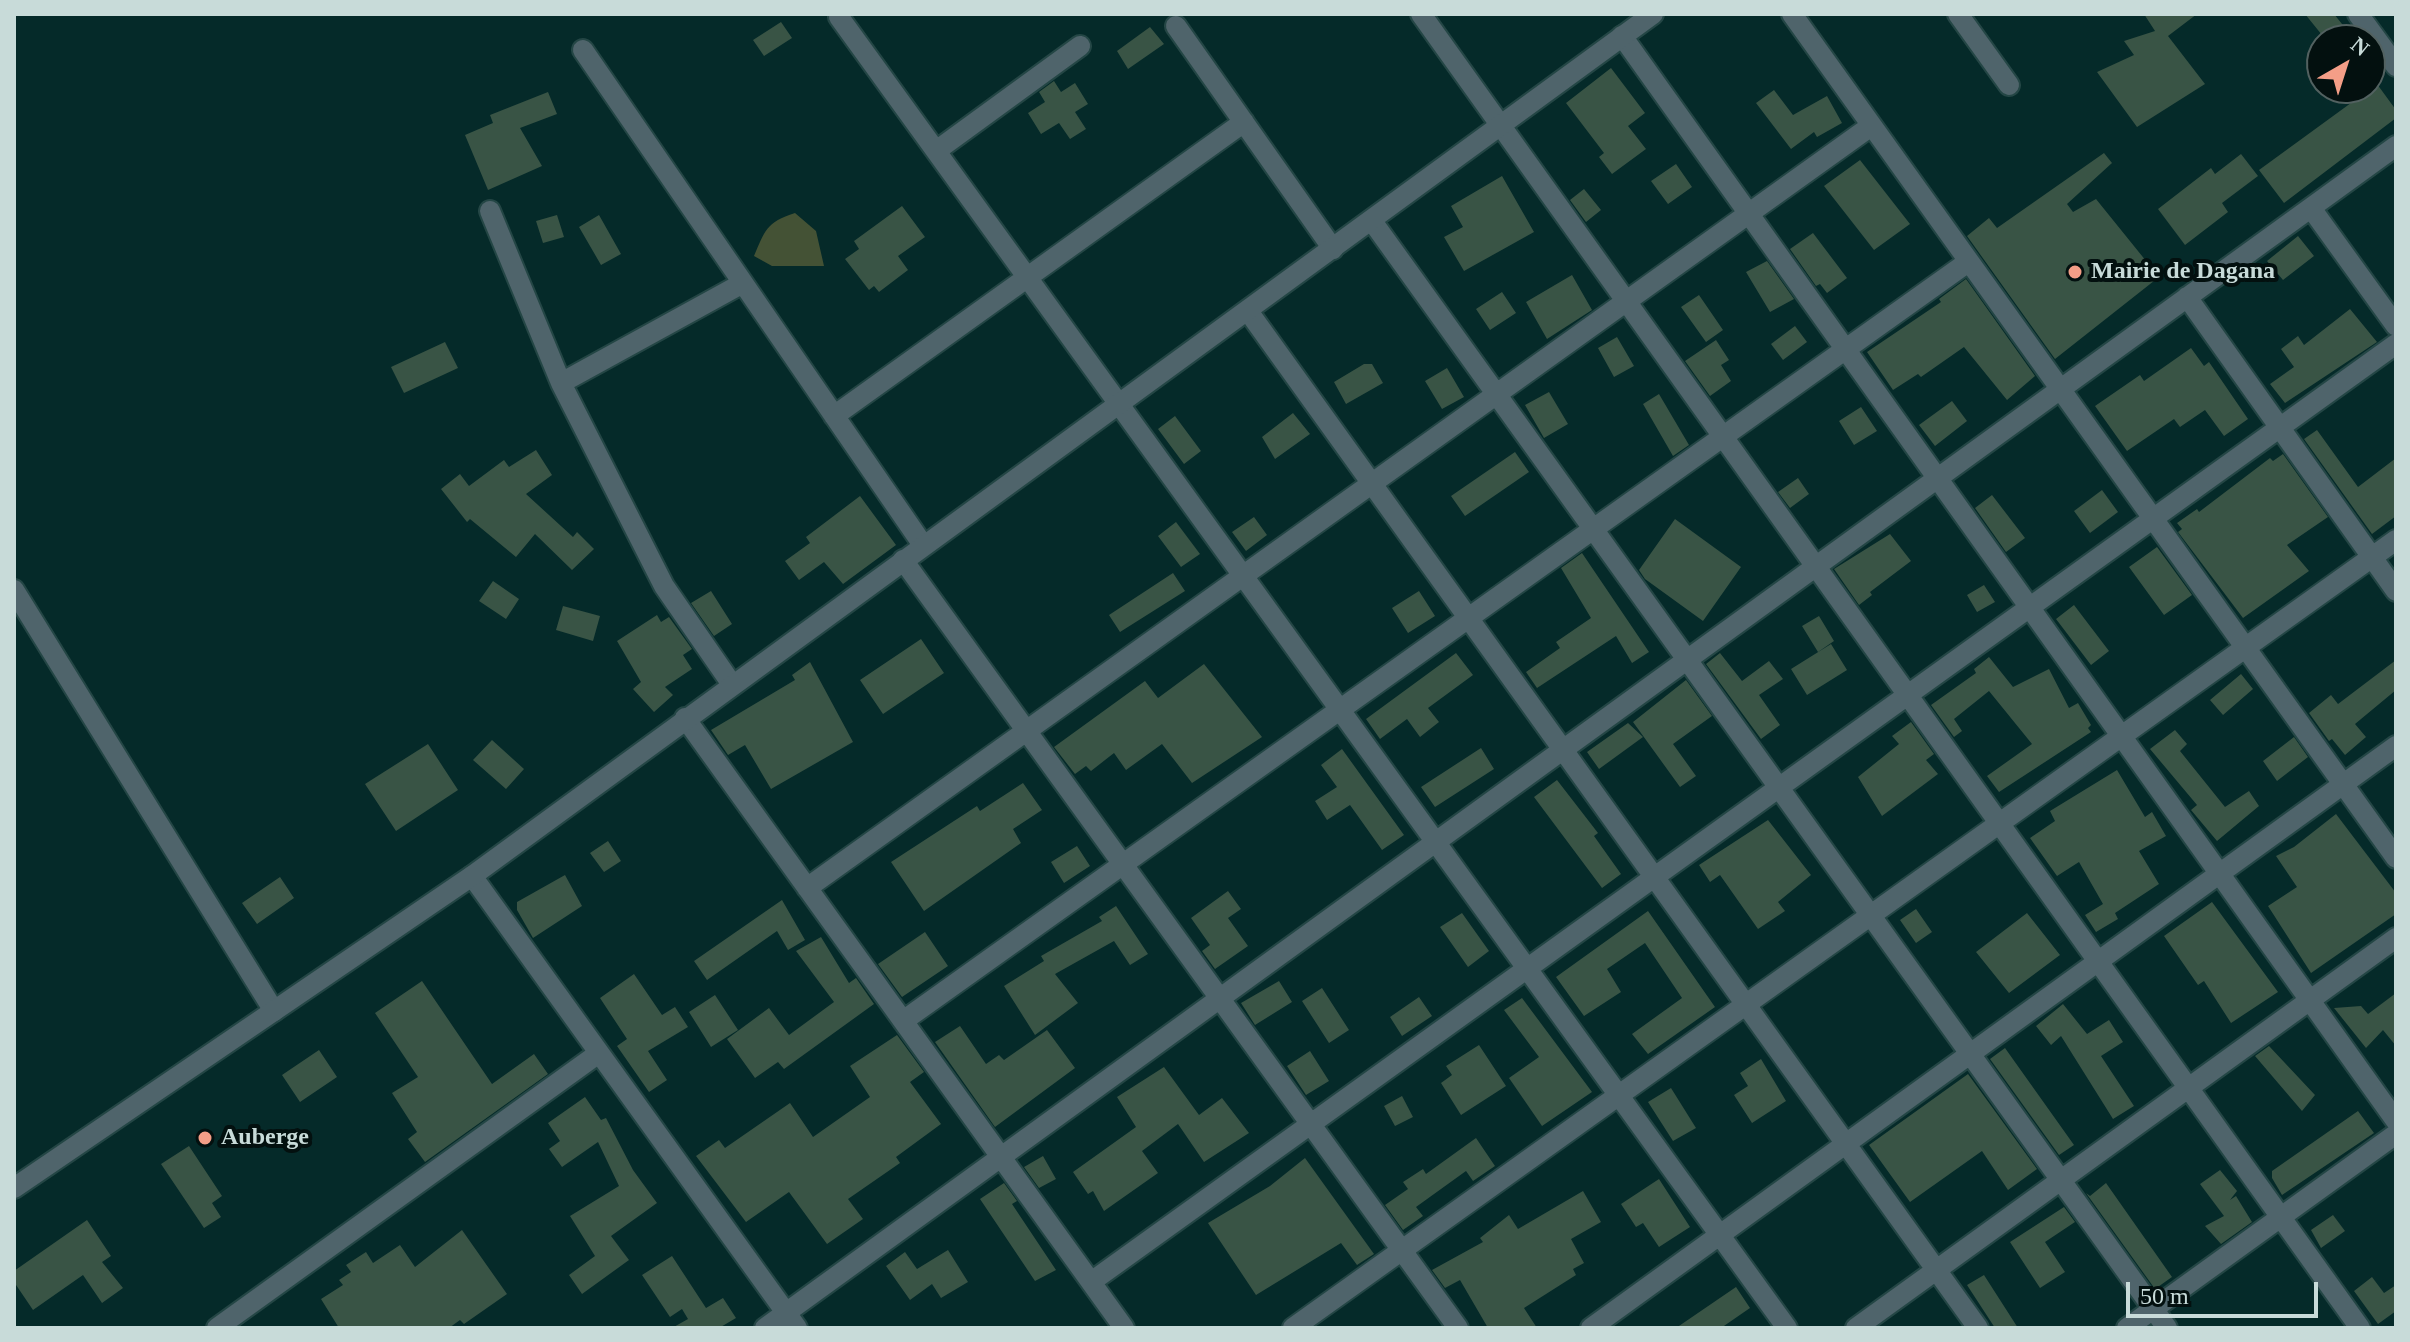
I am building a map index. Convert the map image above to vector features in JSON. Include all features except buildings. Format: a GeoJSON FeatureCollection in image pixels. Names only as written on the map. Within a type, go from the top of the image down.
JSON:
{"type":"FeatureCollection","features":[{"type":"Feature","properties":{"kind":"street"},"geometry":{"type":"LineString","coordinates":[[1421,14],[2360,1328]]}},
{"type":"Feature","properties":{"kind":"street"},"geometry":{"type":"LineString","coordinates":[[14,1188],[472,876],[731,683],[1248,311],[1653,14]]}},
{"type":"Feature","properties":{"kind":"street"},"geometry":{"type":"LineString","coordinates":[[1792,14],[2396,858]]}},
{"type":"Feature","properties":{"kind":"street"},"geometry":{"type":"LineString","coordinates":[[1958,14],[2009,85]]}},
{"type":"Feature","properties":{"kind":"street"},"geometry":{"type":"LineString","coordinates":[[2358,14],[2396,66]]}},
{"type":"Feature","properties":{"kind":"street"},"geometry":{"type":"LineString","coordinates":[[839,17],[1787,1328]]}},
{"type":"Feature","properties":{"kind":"street"},"geometry":{"type":"LineString","coordinates":[[1176,26],[1333,249]]}},
{"type":"Feature","properties":{"kind":"street"},"geometry":{"type":"LineString","coordinates":[[1622,36],[2396,1121]]}},
{"type":"Feature","properties":{"kind":"street"},"geometry":{"type":"LineString","coordinates":[[936,151],[1080,46]]}},
{"type":"Feature","properties":{"kind":"street"},"geometry":{"type":"LineString","coordinates":[[583,50],[923,545]]}},
{"type":"Feature","properties":{"kind":"street"},"geometry":{"type":"LineString","coordinates":[[834,416],[1244,122]]}},
{"type":"Feature","properties":{"kind":"street"},"geometry":{"type":"LineString","coordinates":[[807,888],[1871,126]]}},
{"type":"Feature","properties":{"kind":"street"},"geometry":{"type":"LineString","coordinates":[[765,1328],[792,1320],[1001,1157],[2396,146]]}},
{"type":"Feature","properties":{"kind":"street"},"geometry":{"type":"LineString","coordinates":[[2311,208],[2396,326]]}},
{"type":"Feature","properties":{"kind":"street"},"geometry":{"type":"LineString","coordinates":[[490,211],[561,383],[664,586],[731,683]]}},
{"type":"Feature","properties":{"kind":"street"},"geometry":{"type":"LineString","coordinates":[[1372,221],[2167,1328]]}},
{"type":"Feature","properties":{"kind":"street"},"geometry":{"type":"LineString","coordinates":[[903,1021],[1968,262]]}},
{"type":"Feature","properties":{"kind":"street"},"geometry":{"type":"LineString","coordinates":[[561,383],[743,283]]}},
{"type":"Feature","properties":{"kind":"street"},"geometry":{"type":"LineString","coordinates":[[2187,297],[2396,591]]}},
{"type":"Feature","properties":{"kind":"street"},"geometry":{"type":"LineString","coordinates":[[1248,311],[1978,1328]]}},
{"type":"Feature","properties":{"kind":"street"},"geometry":{"type":"LineString","coordinates":[[1091,1282],[2396,344]]}},
{"type":"Feature","properties":{"kind":"street"},"geometry":{"type":"LineString","coordinates":[[1293,1328],[2396,540]]}},
{"type":"Feature","properties":{"kind":"street"},"geometry":{"type":"LineString","coordinates":[[903,560],[1458,1328]]}},
{"type":"Feature","properties":{"kind":"street"},"geometry":{"type":"LineString","coordinates":[[14,590],[274,1011]]}},
{"type":"Feature","properties":{"kind":"street"},"geometry":{"type":"LineString","coordinates":[[685,718],[1124,1328]]}},
{"type":"Feature","properties":{"kind":"street"},"geometry":{"type":"LineString","coordinates":[[1591,1328],[2396,746]]}},
{"type":"Feature","properties":{"kind":"street"},"geometry":{"type":"LineString","coordinates":[[472,876],[792,1320]]}},
{"type":"Feature","properties":{"kind":"street"},"geometry":{"type":"LineString","coordinates":[[1856,1328],[2396,938]]}},
{"type":"Feature","properties":{"kind":"street"},"geometry":{"type":"LineString","coordinates":[[217,1328],[599,1053]]}},
{"type":"Feature","properties":{"kind":"street"},"geometry":{"type":"LineString","coordinates":[[2127,1328],[2396,1134]]}},
{"type":"Feature","properties":{"kind":"green space"},"geometry":{"type":"Polygon","coordinates":[[[795,213],[816,231],[824,266],[772,266],[754,256],[768,228],[795,213]]]}},
{"type":"Feature","properties":{"kind":"place","name":"Mairie de Dagana"},"geometry":{"type":"Point","coordinates":[2075,272]}},
{"type":"Feature","properties":{"kind":"place","name":"Auberge"},"geometry":{"type":"Point","coordinates":[205,1138]}}]}
